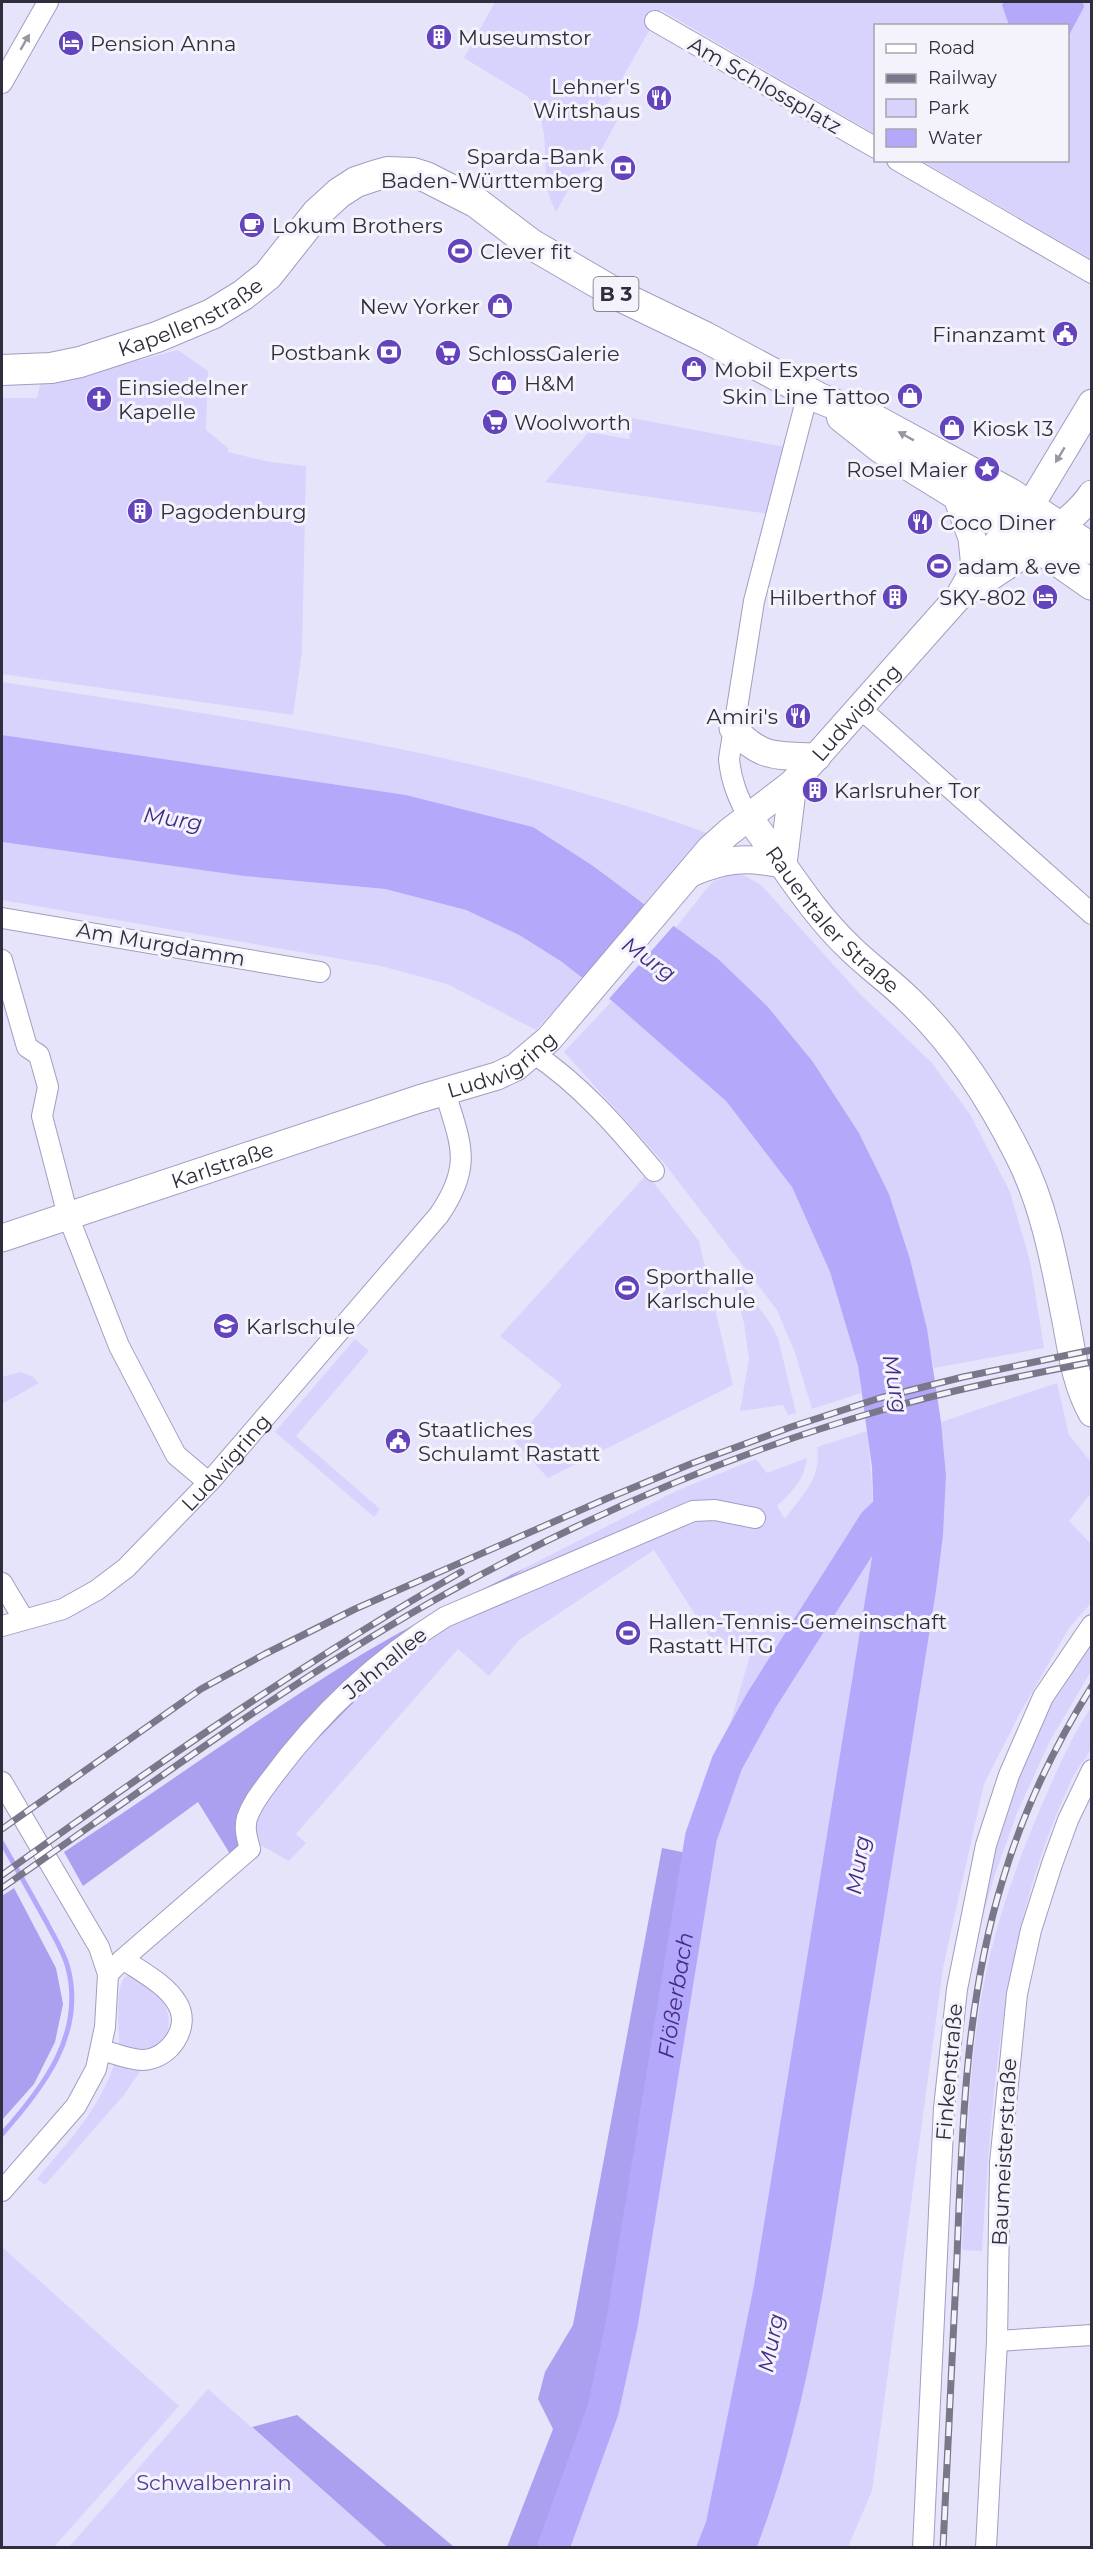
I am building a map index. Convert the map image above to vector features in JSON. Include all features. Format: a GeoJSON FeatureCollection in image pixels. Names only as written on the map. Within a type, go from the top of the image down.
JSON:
{"type":"FeatureCollection","features":[{"type":"Feature","properties":{"kind":"main road","name":"Kapellenstraße"},"geometry":{"type":"LineString","coordinates":[[2,370],[51,368],[97,357],[157,337],[212,314],[243,295],[268,274],[317,213],[339,193],[356,182],[388,172],[413,173],[442,184],[494,214],[511,230],[572,269],[622,297],[705,337],[813,396]]}},
{"type":"Feature","properties":{"kind":"main road","name":"B 3"},"geometry":{"type":"LineString","coordinates":[[813,396],[881,448],[957,497],[1025,527],[1060,525],[1092,549]]}},
{"type":"Feature","properties":{"kind":"main road","name":"B 3"},"geometry":{"type":"LineString","coordinates":[[813,396],[877,421],[1025,527],[1092,585]]}},
{"type":"Feature","properties":{"kind":"street"},"geometry":{"type":"LineString","coordinates":[[2,83],[48,2]]}},
{"type":"Feature","properties":{"kind":"street","name":"Am Schlossplatz"},"geometry":{"type":"LineString","coordinates":[[655,21],[874,147]]}},
{"type":"Feature","properties":{"kind":"street"},"geometry":{"type":"LineString","coordinates":[[900,162],[1092,273]]}},
{"type":"Feature","properties":{"kind":"street","name":"Rauentaler Straße"},"geometry":{"type":"LineString","coordinates":[[813,396],[754,601],[733,728],[729,759],[730,776],[736,794],[749,818],[848,947],[910,1000],[933,1024],[969,1071],[1004,1125],[1021,1159],[1048,1236],[1079,1383],[1092,1413]]}},
{"type":"Feature","properties":{"kind":"street"},"geometry":{"type":"LineString","coordinates":[[1025,527],[1092,403]]}},
{"type":"Feature","properties":{"kind":"street"},"geometry":{"type":"LineString","coordinates":[[1060,525],[1085,505],[1092,494]]}},
{"type":"Feature","properties":{"kind":"street"},"geometry":{"type":"LineString","coordinates":[[957,497],[972,538],[975,568]]}},
{"type":"Feature","properties":{"kind":"street","name":"Ludwigring"},"geometry":{"type":"LineString","coordinates":[[960,595],[975,568],[1025,527]]}},
{"type":"Feature","properties":{"kind":"street","name":"Ludwigring"},"geometry":{"type":"LineString","coordinates":[[2,1626],[23,1618],[63,1609],[97,1590],[126,1568],[208,1482],[439,1215],[451,1197],[458,1180],[462,1149],[445,1092],[497,1076],[516,1067],[541,1046],[691,873],[717,855],[749,818],[793,783],[960,595],[1025,527]]}},
{"type":"Feature","properties":{"kind":"street"},"geometry":{"type":"LineString","coordinates":[[860,708],[1092,914]]}},
{"type":"Feature","properties":{"kind":"street"},"geometry":{"type":"LineString","coordinates":[[733,728],[745,742],[762,752],[817,757]]}},
{"type":"Feature","properties":{"kind":"street"},"geometry":{"type":"LineString","coordinates":[[717,855],[783,864],[793,783]]}},
{"type":"Feature","properties":{"kind":"street","name":"Am Murgdamm"},"geometry":{"type":"LineString","coordinates":[[2,918],[320,972]]}},
{"type":"Feature","properties":{"kind":"street"},"geometry":{"type":"LineString","coordinates":[[2,960],[27,1047],[39,1055],[48,1087],[42,1116],[68,1216],[119,1346],[176,1455],[208,1482]]}},
{"type":"Feature","properties":{"kind":"street"},"geometry":{"type":"LineString","coordinates":[[541,1046],[556,1068],[621,1132],[654,1171]]}},
{"type":"Feature","properties":{"kind":"street","name":"Karlstraße"},"geometry":{"type":"LineString","coordinates":[[2,1238],[445,1092]]}},
{"type":"Feature","properties":{"kind":"street","name":"Jahnallee"},"geometry":{"type":"LineString","coordinates":[[108,1974],[250,1849],[245,1833],[248,1817],[255,1800],[284,1761],[347,1692],[416,1635],[445,1617],[693,1511],[715,1510],[755,1518]]}},
{"type":"Feature","properties":{"kind":"street"},"geometry":{"type":"LineString","coordinates":[[2,1582],[23,1618]]}},
{"type":"Feature","properties":{"kind":"street","name":"Finkenstraße"},"geometry":{"type":"LineString","coordinates":[[923,2547],[944,2108],[959,1978],[986,1845],[1009,1775],[1042,1697],[1092,1625]]}},
{"type":"Feature","properties":{"kind":"street","name":"Baumeisterstraße"},"geometry":{"type":"LineString","coordinates":[[986,2547],[996,2341],[1000,2163],[1017,1994],[1031,1930],[1052,1864],[1068,1820],[1092,1770]]}},
{"type":"Feature","properties":{"kind":"street"},"geometry":{"type":"LineString","coordinates":[[2,1782],[99,1947],[108,1974],[101,2050],[89,2085],[76,2106],[2,2190]]}},
{"type":"Feature","properties":{"kind":"street"},"geometry":{"type":"LineString","coordinates":[[101,2050],[141,2060],[154,2058],[175,2043],[181,2028],[182,2014],[178,2003],[168,1992],[123,1959]]}},
{"type":"Feature","properties":{"kind":"street"},"geometry":{"type":"LineString","coordinates":[[996,2341],[1092,2335]]}},
{"type":"Feature","properties":{"kind":"green space"},"geometry":{"type":"Polygon","coordinates":[[[495,2],[1091,2],[1091,259],[924,162],[1069,162],[1069,24],[874,24],[874,133],[661,10],[603,112],[617,121],[590,170],[577,174],[556,212],[548,190],[545,140],[535,106],[527,96],[464,58],[495,2]]]}},
{"type":"Feature","properties":{"kind":"green space"},"geometry":{"type":"Polygon","coordinates":[[[178,350],[208,371],[206,430],[228,448],[228,452],[270,462],[306,466],[302,652],[293,715],[2,674],[2,398],[37,398],[41,380],[113,367],[178,350]]]}},
{"type":"Feature","properties":{"kind":"green space"},"geometry":{"type":"Polygon","coordinates":[[[632,418],[785,447],[769,514],[545,482],[589,432],[629,439],[632,418]]]}},
{"type":"Feature","properties":{"kind":"green space"},"geometry":{"type":"Polygon","coordinates":[[[2,682],[270,724],[447,759],[622,804],[707,833],[646,904],[533,827],[406,795],[2,735],[2,682]]]}},
{"type":"Feature","properties":{"kind":"green space"},"geometry":{"type":"Polygon","coordinates":[[[2,842],[244,876],[385,889],[466,910],[522,936],[583,978],[536,1030],[447,984],[381,966],[2,900],[2,842]]]}},
{"type":"Feature","properties":{"kind":"green space"},"geometry":{"type":"Polygon","coordinates":[[[738,872],[761,885],[860,994],[931,1062],[970,1114],[1010,1192],[1030,1261],[1044,1348],[934,1368],[910,1259],[889,1194],[859,1133],[813,1062],[676,927],[712,882],[738,872]]]}},
{"type":"Feature","properties":{"kind":"green space"},"geometry":{"type":"Polygon","coordinates":[[[612,1001],[726,1101],[792,1187],[830,1272],[858,1366],[861,1393],[812,1409],[795,1353],[777,1310],[664,1163],[564,1052],[612,1001]]]}},
{"type":"Feature","properties":{"kind":"green space","name":"Sporthalle Karlschule"},"geometry":{"type":"Polygon","coordinates":[[[647,1174],[699,1241],[733,1385],[548,1478],[515,1442],[562,1385],[500,1336],[647,1174]]]}},
{"type":"Feature","properties":{"kind":"green space"},"geometry":{"type":"Polygon","coordinates":[[[729,1267],[771,1324],[778,1338],[796,1413],[788,1415],[783,1405],[740,1411],[749,1359],[744,1323],[729,1267]]]}},
{"type":"Feature","properties":{"kind":"green space"},"geometry":{"type":"Polygon","coordinates":[[[355,1339],[369,1351],[296,1436],[380,1509],[374,1517],[275,1432],[355,1339]]]}},
{"type":"Feature","properties":{"kind":"green space"},"geometry":{"type":"Polygon","coordinates":[[[20,1372],[32,1376],[39,1383],[2,1404],[2,1377],[20,1372]]]}},
{"type":"Feature","properties":{"kind":"green space"},"geometry":{"type":"Polygon","coordinates":[[[1057,1383],[1069,1435],[1091,1462],[1091,1493],[1069,1521],[1091,1544],[1091,1603],[1069,1628],[1020,1713],[984,1784],[943,1968],[872,2491],[848,2547],[757,2548],[775,2496],[804,2390],[834,2227],[936,1591],[946,1475],[941,1422],[1057,1383]]]}},
{"type":"Feature","properties":{"kind":"green space"},"geometry":{"type":"Polygon","coordinates":[[[867,1431],[872,1494],[872,1557],[754,2285],[706,2522],[696,2547],[559,2547],[577,2504],[608,2415],[627,2323],[692,1854],[751,1652],[712,1641],[654,1550],[519,1640],[489,1676],[458,1649],[296,1834],[306,1843],[289,1861],[255,1842],[252,1828],[257,1813],[306,1751],[408,1647],[525,1568],[678,1490],[756,1459],[767,1473],[807,1458],[806,1466],[797,1485],[777,1506],[785,1519],[814,1477],[818,1458],[817,1447],[867,1431]]]}},
{"type":"Feature","properties":{"kind":"green space"},"geometry":{"type":"Polygon","coordinates":[[[1091,1642],[1091,1671],[1050,1741],[1017,1813],[994,1877],[956,2015],[1005,1802],[1036,1731],[1065,1680],[1091,1642]]]}},
{"type":"Feature","properties":{"kind":"green space"},"geometry":{"type":"Polygon","coordinates":[[[1091,1707],[1092,1744],[1072,1779],[1047,1838],[1032,1884],[1008,1987],[996,2074],[982,2251],[962,2250],[972,2065],[982,1991],[990,1955],[1007,1896],[1028,1838],[1066,1752],[1091,1707]]]}},
{"type":"Feature","properties":{"kind":"green space"},"geometry":{"type":"Polygon","coordinates":[[[131,1973],[158,1996],[168,2013],[167,2034],[162,2047],[142,2054],[119,2047],[119,1993],[124,1978],[131,1973]]]}},
{"type":"Feature","properties":{"kind":"green space"},"geometry":{"type":"Polygon","coordinates":[[[115,2062],[142,2069],[123,2096],[45,2185],[37,2179],[91,2111],[115,2062]]]}},
{"type":"Feature","properties":{"kind":"green space"},"geometry":{"type":"Polygon","coordinates":[[[2,2247],[179,2406],[54,2547],[2,2547],[2,2247]]]}},
{"type":"Feature","properties":{"kind":"green space","name":"Schwalbenrain"},"geometry":{"type":"Polygon","coordinates":[[[208,2389],[387,2547],[68,2548],[208,2389]]]}},
{"type":"Feature","properties":{"kind":"shaded area"},"geometry":{"type":"Polygon","coordinates":[[[525,1568],[408,1647],[306,1751],[257,1813],[235,1862],[198,1802],[83,1886],[64,1852],[288,1701],[364,1653],[525,1568]]]}},
{"type":"Feature","properties":{"kind":"shaded area"},"geometry":{"type":"Polygon","coordinates":[[[662,1848],[692,1854],[627,2323],[608,2415],[577,2504],[556,2547],[507,2547],[553,2429],[538,2399],[545,2372],[573,2325],[662,1848]]]}},
{"type":"Feature","properties":{"kind":"shaded area"},"geometry":{"type":"Polygon","coordinates":[[[14,1888],[56,1968],[63,2004],[55,2042],[34,2084],[2,2120],[2,1896],[14,1888]]]}},
{"type":"Feature","properties":{"kind":"shaded area"},"geometry":{"type":"Polygon","coordinates":[[[297,2415],[454,2547],[387,2547],[252,2427],[297,2415]]]}},
{"type":"Feature","properties":{"kind":"water"},"geometry":{"type":"Polygon","coordinates":[[[1004,2],[1083,2],[1084,7],[1069,35],[1069,24],[1009,24],[1002,5],[1004,2]]]}},
{"type":"Feature","properties":{"kind":"water","name":"Murg"},"geometry":{"type":"Polygon","coordinates":[[[2,735],[406,795],[533,827],[593,866],[717,958],[767,1006],[813,1062],[859,1133],[889,1194],[910,1259],[927,1329],[941,1422],[946,1475],[943,1535],[936,1591],[815,2336],[790,2443],[757,2547],[696,2547],[706,2522],[754,2285],[872,1557],[874,1523],[872,1467],[858,1366],[830,1272],[792,1187],[726,1101],[612,1001],[562,962],[521,936],[466,910],[385,889],[244,876],[2,842],[2,735]]]}},
{"type":"Feature","properties":{"kind":"pier"},"geometry":{"type":"Polygon","coordinates":[[[649,902],[676,923],[607,1001],[581,980],[649,902]]]}},
{"type":"Feature","properties":{"kind":"waterway","name":"Flößerbach"},"geometry":{"type":"LineString","coordinates":[[553,2548],[603,2410],[622,2323],[701,1837],[727,1763],[761,1701],[874,1523],[904,1494]]}},
{"type":"Feature","properties":{"kind":"waterway"},"geometry":{"type":"LineString","coordinates":[[2,1843],[61,1950],[68,1968],[72,1992],[71,2015],[57,2058],[32,2098],[2,2134]]}},
{"type":"Feature","properties":{"kind":"railway"},"geometry":{"type":"LineString","coordinates":[[2,1829],[201,1689],[355,1609],[608,1498],[693,1463],[791,1427],[880,1398],[963,1377],[1092,1350]]}},
{"type":"Feature","properties":{"kind":"railway"},"geometry":{"type":"LineString","coordinates":[[2,1888],[213,1740],[321,1669],[431,1602],[539,1545],[708,1469],[823,1428],[934,1396],[1092,1362]]}},
{"type":"Feature","properties":{"kind":"railway"},"geometry":{"type":"LineString","coordinates":[[2,1875],[114,1795],[285,1680],[461,1572]]}},
{"type":"Feature","properties":{"kind":"railway"},"geometry":{"type":"LineString","coordinates":[[943,2548],[964,2114],[980,1972],[990,1925],[1020,1829],[1053,1755],[1092,1686]]}},
{"type":"Feature","properties":{"kind":"place","name":"Museumstor"},"geometry":{"type":"Point","coordinates":[439,37]}},
{"type":"Feature","properties":{"kind":"place","name":"Pension Anna"},"geometry":{"type":"Point","coordinates":[71,43]}},
{"type":"Feature","properties":{"kind":"place","name":"Lehner's Wirtshaus"},"geometry":{"type":"Point","coordinates":[659,98]}},
{"type":"Feature","properties":{"kind":"place","name":"Sparda-Bank Baden-Württemberg"},"geometry":{"type":"Point","coordinates":[623,168]}},
{"type":"Feature","properties":{"kind":"place","name":"Lokum Brothers"},"geometry":{"type":"Point","coordinates":[252,225]}},
{"type":"Feature","properties":{"kind":"place","name":"Clever fit"},"geometry":{"type":"Point","coordinates":[460,251]}},
{"type":"Feature","properties":{"kind":"place","name":"New Yorker"},"geometry":{"type":"Point","coordinates":[500,306]}},
{"type":"Feature","properties":{"kind":"place","name":"Finanzamt"},"geometry":{"type":"Point","coordinates":[1065,334]}},
{"type":"Feature","properties":{"kind":"place","name":"Postbank"},"geometry":{"type":"Point","coordinates":[389,352]}},
{"type":"Feature","properties":{"kind":"place","name":"SchlossGalerie"},"geometry":{"type":"Point","coordinates":[448,353]}},
{"type":"Feature","properties":{"kind":"place","name":"Mobil Experts"},"geometry":{"type":"Point","coordinates":[694,369]}},
{"type":"Feature","properties":{"kind":"place","name":"H&M"},"geometry":{"type":"Point","coordinates":[504,383]}},
{"type":"Feature","properties":{"kind":"place","name":"Skin Line Tattoo"},"geometry":{"type":"Point","coordinates":[910,396]}},
{"type":"Feature","properties":{"kind":"place","name":"Einsiedelner Kapelle"},"geometry":{"type":"Point","coordinates":[99,399]}},
{"type":"Feature","properties":{"kind":"place","name":"Woolworth"},"geometry":{"type":"Point","coordinates":[495,422]}},
{"type":"Feature","properties":{"kind":"place","name":"Kiosk 13"},"geometry":{"type":"Point","coordinates":[952,428]}},
{"type":"Feature","properties":{"kind":"place","name":"Rosel Maier"},"geometry":{"type":"Point","coordinates":[987,469]}},
{"type":"Feature","properties":{"kind":"place","name":"Pagodenburg"},"geometry":{"type":"Point","coordinates":[140,511]}},
{"type":"Feature","properties":{"kind":"place","name":"Coco Diner"},"geometry":{"type":"Point","coordinates":[920,522]}},
{"type":"Feature","properties":{"kind":"place","name":"adam & eve"},"geometry":{"type":"Point","coordinates":[939,566]}},
{"type":"Feature","properties":{"kind":"place","name":"Hilberthof"},"geometry":{"type":"Point","coordinates":[895,597]}},
{"type":"Feature","properties":{"kind":"place","name":"SKY-802"},"geometry":{"type":"Point","coordinates":[1045,597]}},
{"type":"Feature","properties":{"kind":"place","name":"Amiri's"},"geometry":{"type":"Point","coordinates":[798,716]}},
{"type":"Feature","properties":{"kind":"place","name":"Karlsruher Tor"},"geometry":{"type":"Point","coordinates":[815,790]}},
{"type":"Feature","properties":{"kind":"place","name":"Sporthalle Karlschule"},"geometry":{"type":"Point","coordinates":[627,1288]}},
{"type":"Feature","properties":{"kind":"place","name":"Karlschule"},"geometry":{"type":"Point","coordinates":[226,1326]}},
{"type":"Feature","properties":{"kind":"place","name":"Staatliches Schulamt Rastatt"},"geometry":{"type":"Point","coordinates":[398,1441]}},
{"type":"Feature","properties":{"kind":"place","name":"Hallen-Tennis-Gemeinschaft Rastatt HTG"},"geometry":{"type":"Point","coordinates":[628,1633]}}]}
